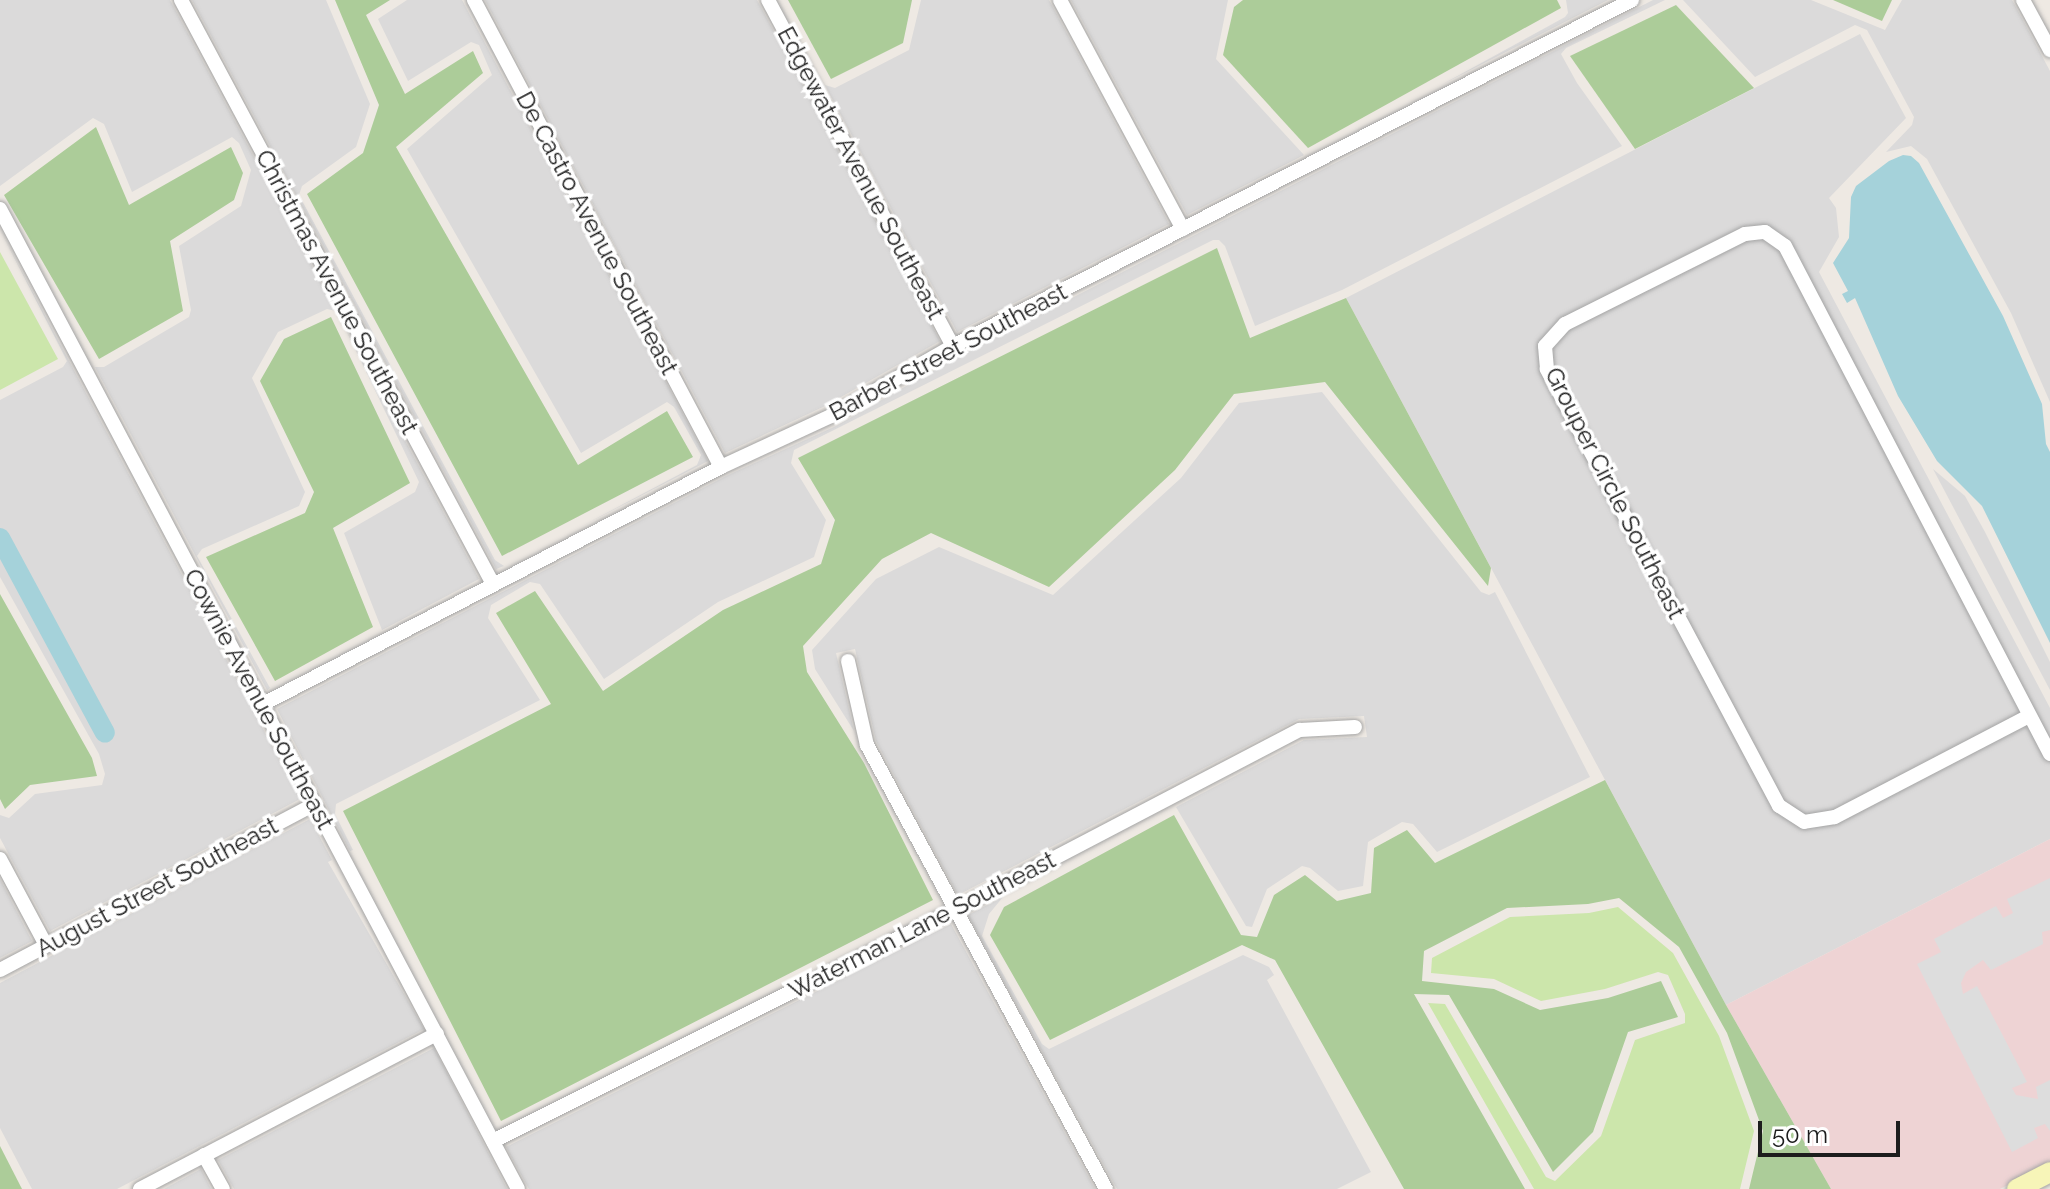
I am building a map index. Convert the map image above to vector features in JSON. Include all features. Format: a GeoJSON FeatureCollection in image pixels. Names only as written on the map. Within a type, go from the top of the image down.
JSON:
{"type":"FeatureCollection","features":[{"type":"Feature","properties":{"kind":"main road"},"geometry":{"type":"LineString","coordinates":[[2017,1189],[2050,1172]]}},
{"type":"Feature","properties":{"kind":"street","name":"Christmas Avenue Southeast"},"geometry":{"type":"LineString","coordinates":[[181,0],[493,584]]}},
{"type":"Feature","properties":{"kind":"street","name":"De Castro Avenue Southeast"},"geometry":{"type":"LineString","coordinates":[[474,0],[721,467]]}},
{"type":"Feature","properties":{"kind":"street","name":"Edgewater Avenue Southeast"},"geometry":{"type":"LineString","coordinates":[[768,0],[953,346]]}},
{"type":"Feature","properties":{"kind":"street"},"geometry":{"type":"LineString","coordinates":[[1060,0],[1183,229]]}},
{"type":"Feature","properties":{"kind":"street","name":"Barber Street Southeast"},"geometry":{"type":"LineString","coordinates":[[263,704],[721,467],[831,416],[953,346],[1632,0]]}},
{"type":"Feature","properties":{"kind":"street"},"geometry":{"type":"LineString","coordinates":[[2023,0],[2050,50]]}},
{"type":"Feature","properties":{"kind":"street","name":"Cownie Avenue Southeast"},"geometry":{"type":"LineString","coordinates":[[0,209],[518,1189]]}},
{"type":"Feature","properties":{"kind":"street","name":"Grouper Circle Southeast"},"geometry":{"type":"LineString","coordinates":[[2029,716],[1835,817],[1804,822],[1779,806],[1547,369],[1545,346],[1565,324],[1745,234],[1765,232],[1785,246],[2050,754]]}},
{"type":"Feature","properties":{"kind":"street"},"geometry":{"type":"LineString","coordinates":[[848,661],[867,745],[1106,1189]]}},
{"type":"Feature","properties":{"kind":"street","name":"Waterman Lane Southeast"},"geometry":{"type":"LineString","coordinates":[[493,1141],[955,910],[1300,730],[1355,727]]}},
{"type":"Feature","properties":{"kind":"street","name":"August Street Southeast"},"geometry":{"type":"LineString","coordinates":[[0,970],[313,805]]}},
{"type":"Feature","properties":{"kind":"street"},"geometry":{"type":"LineString","coordinates":[[0,859],[46,945]]}},
{"type":"Feature","properties":{"kind":"street"},"geometry":{"type":"LineString","coordinates":[[140,1189],[437,1034]]}},
{"type":"Feature","properties":{"kind":"street"},"geometry":{"type":"LineString","coordinates":[[204,1155],[223,1189]]}},
{"type":"Feature","properties":{"kind":"shaded area"},"geometry":{"type":"Polygon","coordinates":[[[0,0],[170,0],[336,311],[327,309],[278,332],[252,378],[305,492],[299,506],[202,549],[197,556],[270,688],[267,690],[95,367],[104,367],[189,317],[191,310],[179,246],[241,206],[251,170],[239,143],[232,137],[132,192],[104,124],[93,118],[0,186],[0,0]]]}},
{"type":"Feature","properties":{"kind":"shaded area"},"geometry":{"type":"Polygon","coordinates":[[[192,0],[326,0],[370,104],[356,147],[302,186],[299,195],[495,560],[504,566],[496,569],[192,0]]]}},
{"type":"Feature","properties":{"kind":"shaded area"},"geometry":{"type":"Polygon","coordinates":[[[407,0],[462,0],[708,461],[580,527],[697,465],[701,455],[674,407],[667,402],[581,453],[407,149],[492,75],[479,45],[471,42],[408,81],[378,19],[407,0]]]}},
{"type":"Feature","properties":{"kind":"shaded area"},"geometry":{"type":"Polygon","coordinates":[[[485,0],[757,0],[940,341],[825,406],[725,453],[485,0]]]}},
{"type":"Feature","properties":{"kind":"shaded area"},"geometry":{"type":"Polygon","coordinates":[[[921,0],[1049,0],[1169,224],[957,332],[825,85],[835,88],[909,50],[921,0]]]}},
{"type":"Feature","properties":{"kind":"shaded area"},"geometry":{"type":"Polygon","coordinates":[[[1071,0],[1228,0],[1216,59],[1304,155],[1187,215],[1071,0]]]}},
{"type":"Feature","properties":{"kind":"shaded area"},"geometry":{"type":"Polygon","coordinates":[[[1566,0],[1608,0],[1441,85],[1565,17],[1568,13],[1566,0]]]}},
{"type":"Feature","properties":{"kind":"shaded area"},"geometry":{"type":"Polygon","coordinates":[[[1653,0],[1665,0],[1566,48],[1561,54],[1577,83],[1622,146],[1342,290],[1255,326],[1225,246],[1219,240],[1213,240],[794,450],[791,463],[826,520],[814,557],[718,602],[604,679],[540,584],[530,582],[491,605],[488,618],[540,700],[336,804],[335,814],[353,850],[350,851],[277,709],[726,476],[836,426],[959,356],[1653,0]]]}},
{"type":"Feature","properties":{"kind":"shaded area"},"geometry":{"type":"Polygon","coordinates":[[[1683,0],[1811,0],[1885,30],[1902,0],[2012,0],[2050,71],[2050,402],[2011,313],[1927,159],[1911,146],[1886,152],[1912,125],[1914,117],[1867,30],[1855,25],[1755,77],[1683,0]]]}},
{"type":"Feature","properties":{"kind":"shaded area"},"geometry":{"type":"Polygon","coordinates":[[[1860,34],[1906,118],[1829,198],[1836,208],[1839,237],[1819,272],[2050,708],[2050,839],[1726,1005],[1346,298],[1860,34]]]}},
{"type":"Feature","properties":{"kind":"shaded area"},"geometry":{"type":"Polygon","coordinates":[[[0,230],[300,799],[50,931],[0,838],[0,815],[9,818],[35,794],[102,785],[105,774],[99,754],[0,577],[0,400],[63,367],[67,361],[0,230]]]}},
{"type":"Feature","properties":{"kind":"shaded area"},"geometry":{"type":"Polygon","coordinates":[[[346,330],[479,579],[382,630],[344,533],[415,492],[419,482],[346,330]]]}},
{"type":"Feature","properties":{"kind":"shaded area"},"geometry":{"type":"Polygon","coordinates":[[[1322,392],[1481,592],[1489,595],[1495,592],[1590,777],[1437,852],[1413,824],[1402,822],[1368,842],[1363,886],[1338,891],[1310,868],[1302,866],[1267,889],[1252,927],[1246,926],[1176,807],[1304,740],[1367,737],[1364,716],[1299,719],[958,895],[876,741],[855,649],[836,653],[854,731],[815,669],[812,650],[876,579],[939,547],[1053,595],[1181,478],[1239,403],[1322,392]]]}},
{"type":"Feature","properties":{"kind":"shaded area"},"geometry":{"type":"Polygon","coordinates":[[[1933,469],[1965,496],[1985,532],[2050,662],[2050,690],[1933,469]]]}},
{"type":"Feature","properties":{"kind":"shaded area"},"geometry":{"type":"Polygon","coordinates":[[[310,819],[332,860],[328,862],[424,1029],[117,1189],[32,1189],[0,1128],[0,983],[310,819]]]}},
{"type":"Feature","properties":{"kind":"shaded area"},"geometry":{"type":"Polygon","coordinates":[[[2050,839],[2050,1163],[2000,1189],[1831,1189],[1726,1005],[2050,839]]]}},
{"type":"Feature","properties":{"kind":"shaded area"},"geometry":{"type":"Polygon","coordinates":[[[2050,878],[2050,930],[2042,932],[2043,944],[1991,970],[1983,960],[1966,972],[1961,983],[1963,994],[1977,986],[2027,1082],[2012,1088],[2016,1095],[2038,1099],[2036,1087],[2050,1080],[2050,1131],[2045,1124],[2034,1128],[2038,1138],[2012,1152],[1917,964],[1941,952],[1934,939],[1996,906],[2003,918],[2013,913],[2007,899],[2050,878]]]}},
{"type":"Feature","properties":{"kind":"shaded area"},"geometry":{"type":"Polygon","coordinates":[[[0,879],[32,941],[0,958],[0,879]]]}},
{"type":"Feature","properties":{"kind":"shaded area"},"geometry":{"type":"Polygon","coordinates":[[[1003,897],[989,914],[982,936],[1042,1044],[1049,1049],[1243,955],[1269,967],[1274,975],[1267,980],[1371,1172],[1337,1189],[1117,1189],[968,915],[1003,897]]]}},
{"type":"Feature","properties":{"kind":"shaded area"},"geometry":{"type":"Polygon","coordinates":[[[951,924],[1095,1189],[529,1189],[506,1147],[951,924]]]}},
{"type":"Feature","properties":{"kind":"shaded area"},"geometry":{"type":"Polygon","coordinates":[[[434,1048],[507,1189],[234,1189],[218,1160],[434,1048]]]}},
{"type":"Feature","properties":{"kind":"shaded area"},"geometry":{"type":"Polygon","coordinates":[[[201,1169],[211,1189],[164,1189],[201,1169]]]}},
{"type":"Feature","properties":{"kind":"green space"},"geometry":{"type":"Polygon","coordinates":[[[335,0],[390,0],[366,15],[405,94],[473,51],[483,73],[396,147],[578,465],[667,411],[693,457],[502,556],[307,194],[363,153],[379,105],[335,0]]]}},
{"type":"Feature","properties":{"kind":"green space"},"geometry":{"type":"Polygon","coordinates":[[[788,0],[912,0],[903,43],[831,79],[788,0]]]}},
{"type":"Feature","properties":{"kind":"green space"},"geometry":{"type":"Polygon","coordinates":[[[1243,0],[1557,0],[1561,8],[1308,148],[1223,55],[1234,7],[1243,0]]]}},
{"type":"Feature","properties":{"kind":"green space"},"geometry":{"type":"Polygon","coordinates":[[[1833,0],[1892,0],[1882,21],[1833,0]]]}},
{"type":"Feature","properties":{"kind":"green space"},"geometry":{"type":"Polygon","coordinates":[[[1676,5],[1754,88],[1635,149],[1570,56],[1676,5]]]}},
{"type":"Feature","properties":{"kind":"green space"},"geometry":{"type":"Polygon","coordinates":[[[96,127],[129,205],[231,147],[243,173],[234,200],[170,241],[183,311],[99,359],[4,195],[96,127]]]}},
{"type":"Feature","properties":{"kind":"green space"},"geometry":{"type":"Polygon","coordinates":[[[1217,248],[1250,338],[1346,298],[1491,568],[1488,586],[1325,382],[1234,394],[1175,470],[1049,587],[931,533],[882,559],[803,646],[807,672],[864,763],[933,900],[501,1121],[343,811],[551,704],[496,613],[535,591],[603,691],[723,610],[821,564],[835,520],[798,458],[1217,248]]]}},
{"type":"Feature","properties":{"kind":"green space"},"geometry":{"type":"Polygon","coordinates":[[[0,252],[58,359],[0,390],[0,252]]]}},
{"type":"Feature","properties":{"kind":"green space"},"geometry":{"type":"Polygon","coordinates":[[[331,317],[410,483],[333,528],[373,627],[275,681],[206,557],[305,513],[314,492],[260,381],[284,339],[331,317]]]}},
{"type":"Feature","properties":{"kind":"green space"},"geometry":{"type":"Polygon","coordinates":[[[0,594],[92,758],[97,776],[30,785],[5,809],[0,799],[0,594]]]}},
{"type":"Feature","properties":{"kind":"green space"},"geometry":{"type":"Polygon","coordinates":[[[1605,780],[1726,1005],[1831,1189],[1749,1189],[1763,1131],[1727,1033],[1679,947],[1619,898],[1588,904],[1507,908],[1424,951],[1422,981],[1494,989],[1540,1010],[1608,998],[1661,981],[1678,1017],[1628,1032],[1593,1132],[1553,1172],[1449,995],[1414,994],[1525,1189],[1404,1189],[1275,960],[1242,945],[1050,1040],[990,935],[1004,907],[1174,815],[1241,935],[1257,937],[1274,895],[1305,875],[1337,901],[1371,893],[1374,848],[1407,830],[1435,863],[1605,780]]]}},
{"type":"Feature","properties":{"kind":"green space"},"geometry":{"type":"Polygon","coordinates":[[[1618,907],[1673,953],[1719,1036],[1754,1131],[1740,1189],[1534,1189],[1428,1003],[1445,1004],[1546,1177],[1555,1181],[1601,1136],[1635,1040],[1685,1023],[1685,1014],[1668,975],[1658,972],[1605,989],[1541,1001],[1494,979],[1431,973],[1432,958],[1510,917],[1589,913],[1618,907]]]}},
{"type":"Feature","properties":{"kind":"green space"},"geometry":{"type":"Polygon","coordinates":[[[0,1146],[22,1189],[0,1189],[0,1146]]]}},
{"type":"Feature","properties":{"kind":"water"},"geometry":{"type":"Polygon","coordinates":[[[1903,155],[1911,156],[1919,163],[2003,316],[2042,404],[2046,444],[2050,452],[2050,643],[1982,506],[1937,461],[1898,396],[1855,298],[1847,303],[1842,294],[1848,291],[1833,263],[1849,238],[1851,197],[1856,186],[1889,161],[1903,155]]]}},
{"type":"Feature","properties":{"kind":"waterway"},"geometry":{"type":"LineString","coordinates":[[0,538],[105,733]]}}]}
